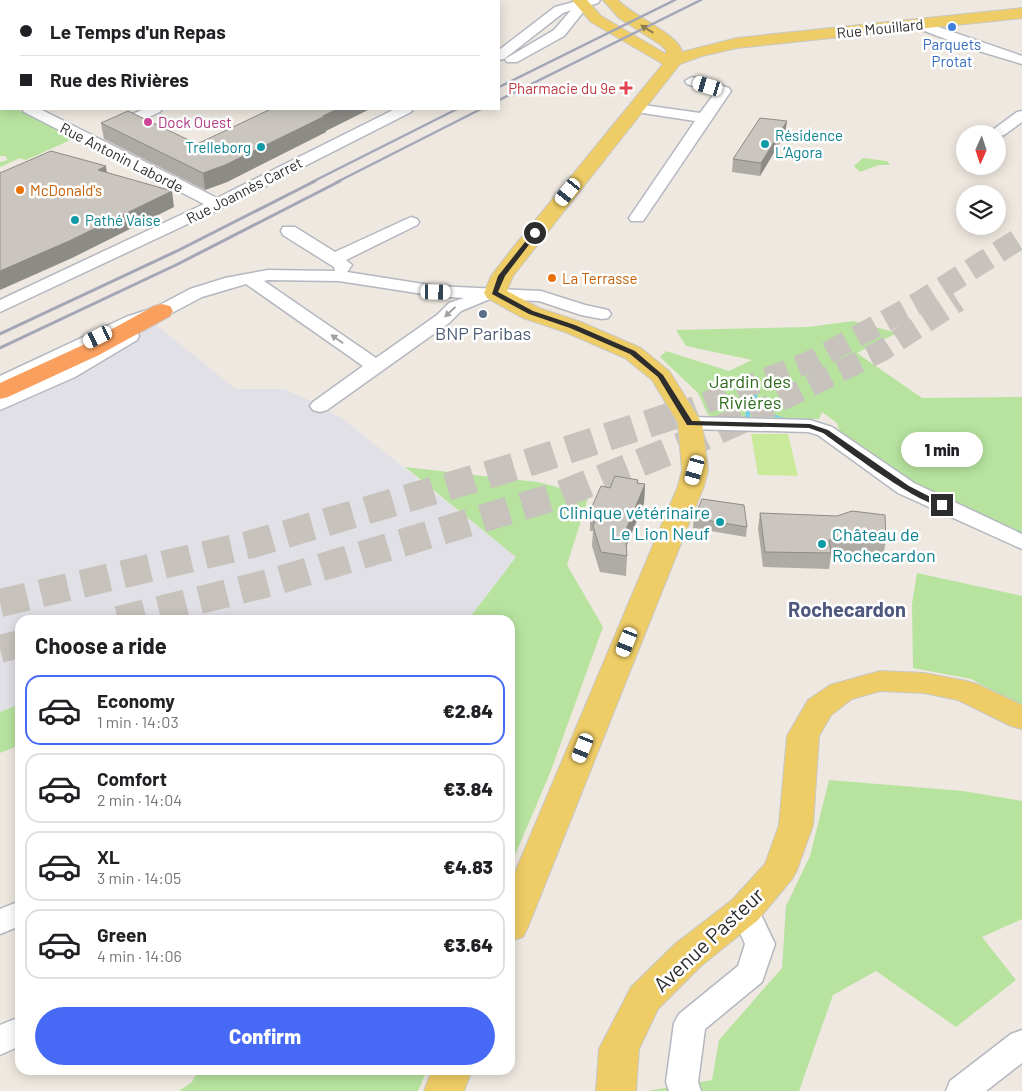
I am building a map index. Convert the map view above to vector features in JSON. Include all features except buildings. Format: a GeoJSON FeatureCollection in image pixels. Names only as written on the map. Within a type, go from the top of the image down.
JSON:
{"type":"FeatureCollection","features":[{"type":"Feature","properties":{"kind":"highway"},"geometry":{"type":"LineString","coordinates":[[0,392],[90,350],[162,311]]}},
{"type":"Feature","properties":{"kind":"main road"},"geometry":{"type":"LineString","coordinates":[[585,1],[588,12],[604,24],[655,56],[674,61]]}},
{"type":"Feature","properties":{"kind":"main road"},"geometry":{"type":"LineString","coordinates":[[515,914],[691,486],[695,470],[690,423],[661,376],[633,353],[573,327],[531,313],[494,293],[502,276],[518,254],[674,61],[674,49],[669,43],[629,19],[613,4]]}},
{"type":"Feature","properties":{"kind":"main road","name":"Rue Mouillard"},"geometry":{"type":"LineString","coordinates":[[669,43],[737,43],[1022,13]]}},
{"type":"Feature","properties":{"kind":"main road","name":"Rue Mouillard"},"geometry":{"type":"LineString","coordinates":[[674,61],[697,52],[737,43]]}},
{"type":"Feature","properties":{"kind":"main road","name":"Avenue Pasteur"},"geometry":{"type":"LineString","coordinates":[[616,1091],[619,1049],[644,998],[688,955],[745,910],[780,870],[796,825],[803,736],[819,708],[842,692],[880,681],[924,683],[966,691],[1022,718]]}},
{"type":"Feature","properties":{"kind":"main road"},"geometry":{"type":"LineString","coordinates":[[444,1091],[450,1075]]}},
{"type":"Feature","properties":{"kind":"street"},"geometry":{"type":"LineString","coordinates":[[559,33],[585,1]]}},
{"type":"Feature","properties":{"kind":"street"},"geometry":{"type":"LineString","coordinates":[[500,55],[520,40],[558,3],[585,1],[613,4]]}},
{"type":"Feature","properties":{"kind":"street"},"geometry":{"type":"LineString","coordinates":[[500,64],[578,24],[604,24]]}},
{"type":"Feature","properties":{"kind":"street"},"geometry":{"type":"LineString","coordinates":[[918,24],[968,43],[1022,60]]}},
{"type":"Feature","properties":{"kind":"street"},"geometry":{"type":"LineString","coordinates":[[520,40],[542,43]]}},
{"type":"Feature","properties":{"kind":"street"},"geometry":{"type":"LineString","coordinates":[[637,218],[724,91],[692,81]]}},
{"type":"Feature","properties":{"kind":"street"},"geometry":{"type":"LineString","coordinates":[[636,108],[704,118]]}},
{"type":"Feature","properties":{"kind":"street"},"geometry":{"type":"LineString","coordinates":[[87,139],[153,110]]}},
{"type":"Feature","properties":{"kind":"street","name":"Rue Joannès Carret"},"geometry":{"type":"LineString","coordinates":[[0,307],[217,204],[404,110]]}},
{"type":"Feature","properties":{"kind":"street","name":"Rue Antonin Laborde"},"geometry":{"type":"LineString","coordinates":[[40,111],[87,139],[217,204]]}},
{"type":"Feature","properties":{"kind":"street"},"geometry":{"type":"LineString","coordinates":[[1006,127],[1022,116]]}},
{"type":"Feature","properties":{"kind":"street"},"geometry":{"type":"LineString","coordinates":[[0,383],[132,321],[162,311],[196,293],[250,278],[268,275],[302,274],[336,267],[411,222]]}},
{"type":"Feature","properties":{"kind":"street"},"geometry":{"type":"LineString","coordinates":[[289,231],[336,267],[436,292],[541,296],[581,310],[602,314]]}},
{"type":"Feature","properties":{"kind":"street"},"geometry":{"type":"LineString","coordinates":[[250,278],[377,367]]}},
{"type":"Feature","properties":{"kind":"street"},"geometry":{"type":"LineString","coordinates":[[320,406],[443,319],[455,306],[494,293]]}},
{"type":"Feature","properties":{"kind":"street"},"geometry":{"type":"LineString","coordinates":[[0,404],[68,373],[102,354],[143,327],[162,311]]}},
{"type":"Feature","properties":{"kind":"street"},"geometry":{"type":"LineString","coordinates":[[690,423],[810,426],[825,431],[906,488],[1022,542]]}},
{"type":"Feature","properties":{"kind":"street"},"geometry":{"type":"LineString","coordinates":[[685,1091],[682,1082],[690,1024],[751,973],[760,944],[745,910]]}},
{"type":"Feature","properties":{"kind":"street"},"geometry":{"type":"LineString","coordinates":[[0,922],[15,915]]}},
{"type":"Feature","properties":{"kind":"street"},"geometry":{"type":"LineString","coordinates":[[0,1041],[15,1033]]}},
{"type":"Feature","properties":{"kind":"street"},"geometry":{"type":"LineString","coordinates":[[962,1091],[1022,1044]]}},
{"type":"Feature","properties":{"kind":"shaded area"},"geometry":{"type":"Polygon","coordinates":[[[155,324],[236,389],[284,389],[311,401],[343,419],[516,557],[472,615],[15,615],[15,706],[0,712],[0,411],[96,364],[155,324]]]}},
{"type":"Feature","properties":{"kind":"green space"},"geometry":{"type":"Polygon","coordinates":[[[0,110],[18,110],[75,138],[26,160],[20,158],[0,167],[0,162],[8,160],[5,156],[0,156],[0,110]]]}},
{"type":"Feature","properties":{"kind":"green space"},"geometry":{"type":"Polygon","coordinates":[[[863,158],[887,161],[890,165],[879,165],[860,172],[854,166],[863,158]]]}},
{"type":"Feature","properties":{"kind":"green space","name":"Jardin des Rivières"},"geometry":{"type":"Polygon","coordinates":[[[853,321],[897,333],[857,353],[922,398],[1022,397],[1022,537],[935,497],[842,438],[837,423],[822,412],[819,419],[708,415],[698,393],[660,357],[666,351],[729,371],[752,360],[686,346],[676,330],[808,327],[853,321]]]}},
{"type":"Feature","properties":{"kind":"green space"},"geometry":{"type":"Polygon","coordinates":[[[751,434],[788,434],[798,476],[758,475],[751,434]]]}},
{"type":"Feature","properties":{"kind":"green space"},"geometry":{"type":"Polygon","coordinates":[[[405,467],[537,482],[589,495],[567,565],[603,627],[550,773],[515,855],[515,615],[472,615],[516,557],[405,467]]]}},
{"type":"Feature","properties":{"kind":"green space"},"geometry":{"type":"Polygon","coordinates":[[[917,573],[1022,596],[1022,706],[971,679],[913,668],[912,604],[917,573]]]}},
{"type":"Feature","properties":{"kind":"green space"},"geometry":{"type":"Polygon","coordinates":[[[15,706],[15,747],[0,753],[0,712],[15,706]]]}},
{"type":"Feature","properties":{"kind":"green space"},"geometry":{"type":"Polygon","coordinates":[[[829,780],[963,791],[1022,801],[1022,919],[982,937],[1016,980],[956,1027],[876,971],[833,995],[799,1091],[647,1091],[712,1080],[719,1040],[782,968],[786,906],[810,856],[829,780]]]}},
{"type":"Feature","properties":{"kind":"green space"},"geometry":{"type":"Polygon","coordinates":[[[196,1075],[425,1075],[418,1091],[179,1091],[192,1082],[196,1075]]]}},
{"type":"Feature","properties":{"kind":"water"},"geometry":{"type":"Polygon","coordinates":[[[749,392],[757,393],[757,398],[773,414],[785,418],[775,417],[755,401],[750,403],[750,418],[745,418],[749,392]]]}},
{"type":"Feature","properties":{"kind":"tunnel"},"geometry":{"type":"LineString","coordinates":[[675,415],[814,360],[918,303],[1022,237]]}},
{"type":"Feature","properties":{"kind":"tunnel"},"geometry":{"type":"LineString","coordinates":[[751,415],[881,351],[958,301]]}},
{"type":"Feature","properties":{"kind":"tunnel"},"geometry":{"type":"LineString","coordinates":[[138,615],[273,582],[560,495],[694,441],[754,414]]}},
{"type":"Feature","properties":{"kind":"tunnel"},"geometry":{"type":"LineString","coordinates":[[0,603],[252,544],[524,464],[675,415]]}},
{"type":"Feature","properties":{"kind":"tunnel"},"geometry":{"type":"LineString","coordinates":[[0,649],[15,645]]}},
{"type":"Feature","properties":{"kind":"railway"},"geometry":{"type":"LineString","coordinates":[[500,87],[675,0]]}},
{"type":"Feature","properties":{"kind":"railway"},"geometry":{"type":"LineString","coordinates":[[500,100],[701,0]]}},
{"type":"Feature","properties":{"kind":"railway"},"geometry":{"type":"LineString","coordinates":[[312,182],[455,110]]}},
{"type":"Feature","properties":{"kind":"railway"},"geometry":{"type":"LineString","coordinates":[[337,182],[479,110]]}},
{"type":"Feature","properties":{"kind":"railway"},"geometry":{"type":"LineString","coordinates":[[0,334],[179,250],[315,181]]}},
{"type":"Feature","properties":{"kind":"railway"},"geometry":{"type":"LineString","coordinates":[[0,348],[178,264],[340,181]]}},
{"type":"Feature","properties":{"kind":"place","name":"Parquets Protat"},"geometry":{"type":"Point","coordinates":[952,27]}},
{"type":"Feature","properties":{"kind":"place","name":"Pharmacie du 9e"},"geometry":{"type":"Point","coordinates":[626,88]}},
{"type":"Feature","properties":{"kind":"place","name":"Dock Ouest"},"geometry":{"type":"Point","coordinates":[148,122]}},
{"type":"Feature","properties":{"kind":"place","name":"Résidence L’Agora"},"geometry":{"type":"Point","coordinates":[765,144]}},
{"type":"Feature","properties":{"kind":"place","name":"Trelleborg"},"geometry":{"type":"Point","coordinates":[261,147]}},
{"type":"Feature","properties":{"kind":"place","name":"McDonald's"},"geometry":{"type":"Point","coordinates":[20,190]}},
{"type":"Feature","properties":{"kind":"place","name":"Pathé Vaise"},"geometry":{"type":"Point","coordinates":[75,220]}},
{"type":"Feature","properties":{"kind":"place","name":"La Terrasse"},"geometry":{"type":"Point","coordinates":[552,278]}},
{"type":"Feature","properties":{"kind":"place","name":"BNP Paribas"},"geometry":{"type":"Point","coordinates":[483,314]}},
{"type":"Feature","properties":{"kind":"place","name":"Clinique vétérinaire Le Lion Neuf"},"geometry":{"type":"Point","coordinates":[720,522]}},
{"type":"Feature","properties":{"kind":"place","name":"Château de Rochecardon"},"geometry":{"type":"Point","coordinates":[822,544]}},
{"type":"Feature","properties":{"kind":"district","name":"Rochecardon"},"geometry":{"type":"Point","coordinates":[847,609]}},
{"type":"Feature","properties":{"kind":"route"},"geometry":{"type":"LineString","coordinates":[[535,233],[502,276],[494,293],[531,313],[573,327],[633,353],[661,376],[690,423],[810,426],[820,429],[906,488],[942,505]]}}]}
